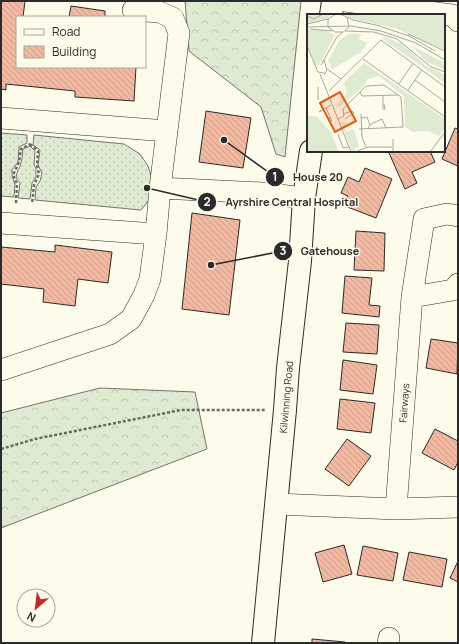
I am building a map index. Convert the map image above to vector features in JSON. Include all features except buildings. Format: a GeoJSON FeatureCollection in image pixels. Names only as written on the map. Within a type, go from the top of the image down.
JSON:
{"type":"FeatureCollection","features":[{"type":"Feature","properties":{"kind":"main road"},"geometry":{"type":"LineString","coordinates":[[331,14],[333,1]]}},
{"type":"Feature","properties":{"kind":"main road","name":"Kilwinning Road"},"geometry":{"type":"LineString","coordinates":[[263,643],[288,368],[300,261],[304,198],[311,152]]}},
{"type":"Feature","properties":{"kind":"street"},"geometry":{"type":"LineString","coordinates":[[345,1],[444,14]]}},
{"type":"Feature","properties":{"kind":"street"},"geometry":{"type":"LineString","coordinates":[[1,370],[110,334],[131,319],[144,295],[150,279],[166,131],[179,34],[173,18],[160,12],[133,10]]}},
{"type":"Feature","properties":{"kind":"street"},"geometry":{"type":"LineString","coordinates":[[445,14],[452,15],[458,21]]}},
{"type":"Feature","properties":{"kind":"street"},"geometry":{"type":"LineString","coordinates":[[1,118],[166,131]]}},
{"type":"Feature","properties":{"kind":"street"},"geometry":{"type":"LineString","coordinates":[[160,188],[263,193],[304,198]]}},
{"type":"Feature","properties":{"kind":"street","name":"Fairways"},"geometry":{"type":"LineString","coordinates":[[396,510],[412,297],[424,219],[447,214],[458,216]]}},
{"type":"Feature","properties":{"kind":"street"},"geometry":{"type":"LineString","coordinates":[[1,223],[156,234]]}},
{"type":"Feature","properties":{"kind":"street"},"geometry":{"type":"LineString","coordinates":[[412,297],[454,290],[458,284]]}},
{"type":"Feature","properties":{"kind":"street"},"geometry":{"type":"LineString","coordinates":[[276,504],[396,510],[458,507]]}},
{"type":"Feature","properties":{"kind":"path"},"geometry":{"type":"LineString","coordinates":[[16,203],[17,184],[13,175],[19,162],[21,148],[30,144],[38,150],[37,165],[39,174],[34,185],[32,204]]}},
{"type":"Feature","properties":{"kind":"path"},"geometry":{"type":"LineString","coordinates":[[1,449],[35,438],[181,410],[285,410]]}},
{"type":"Feature","properties":{"kind":"green space"},"geometry":{"type":"Polygon","coordinates":[[[185,1],[301,1],[285,157],[276,154],[261,107],[189,51],[185,1]]]}},
{"type":"Feature","properties":{"kind":"green space"},"geometry":{"type":"Polygon","coordinates":[[[1,133],[27,135],[27,143],[19,147],[18,162],[12,170],[12,176],[15,184],[14,197],[1,196],[1,133]]]}},
{"type":"Feature","properties":{"kind":"green space"},"geometry":{"type":"Polygon","coordinates":[[[34,135],[124,144],[140,154],[148,166],[152,178],[150,199],[141,210],[35,200],[36,187],[40,181],[42,173],[38,165],[40,150],[33,145],[34,135]]]}},
{"type":"Feature","properties":{"kind":"green space"},"geometry":{"type":"Polygon","coordinates":[[[30,146],[35,151],[34,165],[36,168],[36,177],[32,183],[30,199],[18,198],[20,183],[16,178],[16,175],[22,160],[23,149],[30,146]]]}},
{"type":"Feature","properties":{"kind":"green space"},"geometry":{"type":"Polygon","coordinates":[[[100,388],[195,392],[207,449],[1,528],[1,413],[100,388]]]}},
{"type":"Feature","properties":{"kind":"place","name":"House 20"},"geometry":{"type":"Point","coordinates":[224,140]}},
{"type":"Feature","properties":{"kind":"place","name":"Ayrshire Central Hospital"},"geometry":{"type":"Point","coordinates":[147,188]}},
{"type":"Feature","properties":{"kind":"place","name":"Gatehouse"},"geometry":{"type":"Point","coordinates":[211,265]}}]}
